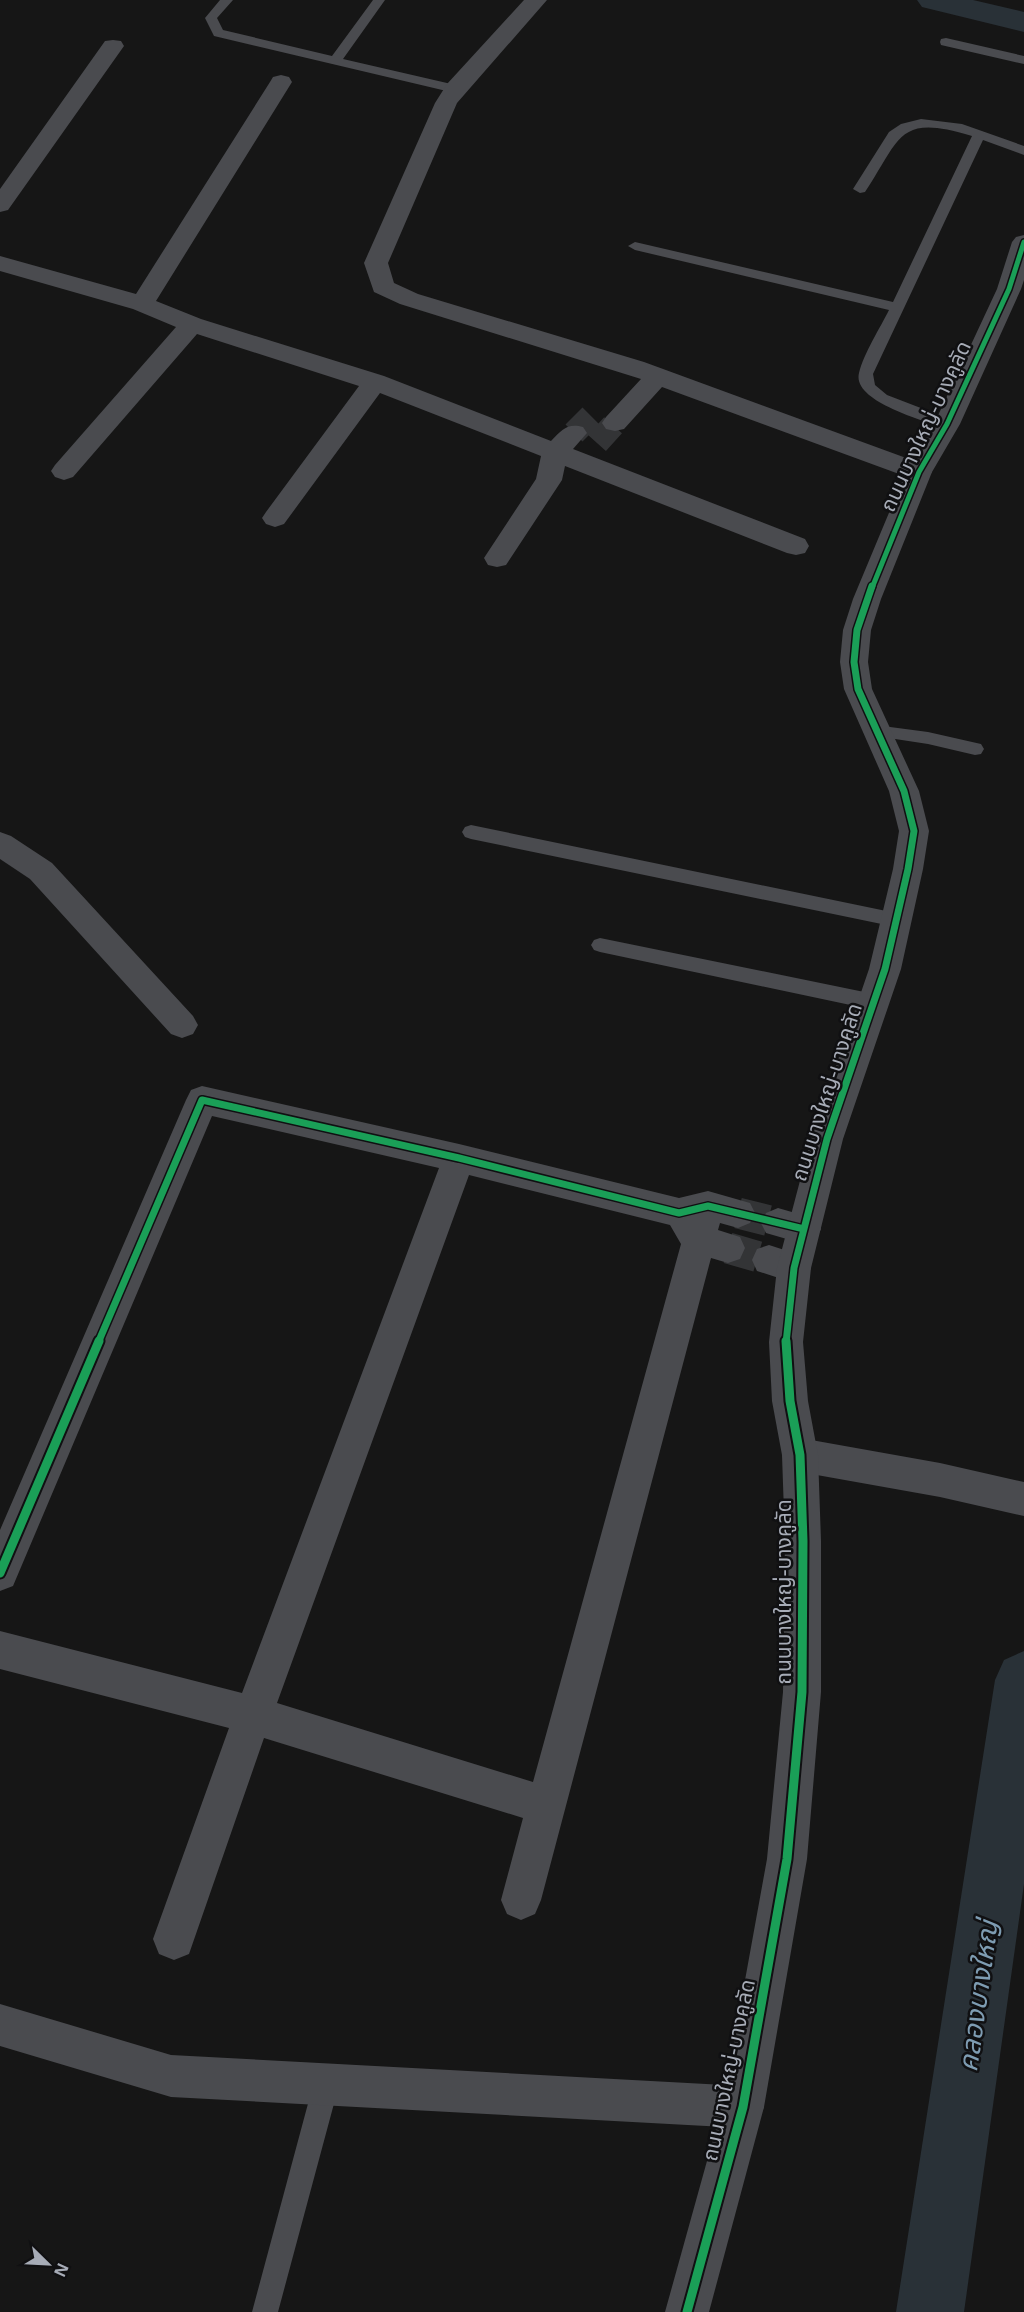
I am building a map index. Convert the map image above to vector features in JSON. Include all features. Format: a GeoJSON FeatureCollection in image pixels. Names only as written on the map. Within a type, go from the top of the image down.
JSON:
{"type":"FeatureCollection","features":[{"type":"Feature","properties":{"kind":"street"},"geometry":{"type":"LineString","coordinates":[[536,0],[455,89],[446,103],[376,263],[383,287],[409,299],[646,372],[918,472]]}},
{"type":"Feature","properties":{"kind":"street"},"geometry":{"type":"LineString","coordinates":[[0,205],[113,46]]}},
{"type":"Feature","properties":{"kind":"street"},"geometry":{"type":"LineString","coordinates":[[142,304],[281,82]]}},
{"type":"Feature","properties":{"kind":"street","name":"ถนนบางใหญ่-บางคูลัด"},"geometry":{"type":"LineString","coordinates":[[687,2312],[743,2107],[787,1859],[802,1692],[803,1541],[800,1455],[790,1401],[782,1264],[791,1226],[827,1139],[885,969],[914,831],[904,791],[858,689],[854,662],[858,630],[867,600],[918,472],[947,424],[1009,289],[1024,242]]}},
{"type":"Feature","properties":{"kind":"street"},"geometry":{"type":"LineString","coordinates":[[0,264],[142,304],[192,324],[375,382],[796,546]]}},
{"type":"Feature","properties":{"kind":"street"},"geometry":{"type":"LineString","coordinates":[[64,471],[192,324]]}},
{"type":"Feature","properties":{"kind":"street"},"geometry":{"type":"LineString","coordinates":[[604,418],[646,372]]}},
{"type":"Feature","properties":{"kind":"street"},"geometry":{"type":"LineString","coordinates":[[274,518],[375,382]]}},
{"type":"Feature","properties":{"kind":"street"},"geometry":{"type":"LineString","coordinates":[[549,480],[579,462],[586,438],[555,453]]}},
{"type":"Feature","properties":{"kind":"street"},"geometry":{"type":"LineString","coordinates":[[497,558],[549,480],[555,453]]}},
{"type":"Feature","properties":{"kind":"street"},"geometry":{"type":"LineString","coordinates":[[0,844],[41,871],[182,1025]]}},
{"type":"Feature","properties":{"kind":"street"},"geometry":{"type":"LineString","coordinates":[[0,1572],[202,1100],[459,1158],[710,1224],[521,1900]]}},
{"type":"Feature","properties":{"kind":"street"},"geometry":{"type":"LineString","coordinates":[[174,1939],[253,1715],[459,1158]]}},
{"type":"Feature","properties":{"kind":"street"},"geometry":{"type":"LineString","coordinates":[[800,1455],[940,1480],[1024,1499]]}},
{"type":"Feature","properties":{"kind":"street"},"geometry":{"type":"LineString","coordinates":[[0,1650],[253,1715],[548,1806]]}},
{"type":"Feature","properties":{"kind":"street"},"geometry":{"type":"LineString","coordinates":[[0,2025],[171,2076],[743,2107]]}},
{"type":"Feature","properties":{"kind":"lane"},"geometry":{"type":"LineString","coordinates":[[227,0],[211,18],[218,33],[455,89]]}},
{"type":"Feature","properties":{"kind":"lane"},"geometry":{"type":"LineString","coordinates":[[334,61],[379,0]]}},
{"type":"Feature","properties":{"kind":"lane"},"geometry":{"type":"LineString","coordinates":[[946,42],[1024,60]]}},
{"type":"Feature","properties":{"kind":"lane"},"geometry":{"type":"LineString","coordinates":[[860,189],[895,133],[913,123],[939,122],[1024,151]]}},
{"type":"Feature","properties":{"kind":"lane"},"geometry":{"type":"LineString","coordinates":[[947,424],[882,398],[868,387],[866,374],[979,135]]}},
{"type":"Feature","properties":{"kind":"lane"},"geometry":{"type":"LineString","coordinates":[[635,246],[896,307]]}},
{"type":"Feature","properties":{"kind":"lane"},"geometry":{"type":"LineString","coordinates":[[875,730],[928,738],[975,749]]}},
{"type":"Feature","properties":{"kind":"lane"},"geometry":{"type":"LineString","coordinates":[[471,832],[896,920]]}},
{"type":"Feature","properties":{"kind":"lane"},"geometry":{"type":"LineString","coordinates":[[600,945],[874,1002]]}},
{"type":"Feature","properties":{"kind":"lane"},"geometry":{"type":"LineString","coordinates":[[265,2312],[326,2085]]}},
{"type":"Feature","properties":{"kind":"waterway"},"geometry":{"type":"LineString","coordinates":[[933,0],[1024,22]]}},
{"type":"Feature","properties":{"kind":"waterway","name":"คลองบางใหญ่"},"geometry":{"type":"LineString","coordinates":[[930,2312],[1024,1680]]}},
{"type":"Feature","properties":{"kind":"tunnel"},"geometry":{"type":"LineString","coordinates":[[574,433],[594,413]]}},
{"type":"Feature","properties":{"kind":"tunnel"},"geometry":{"type":"LineString","coordinates":[[597,443],[615,423]]}},
{"type":"Feature","properties":{"kind":"tunnel"},"geometry":{"type":"LineString","coordinates":[[738,1213],[778,1223]]}},
{"type":"Feature","properties":{"kind":"tunnel"},"geometry":{"type":"LineString","coordinates":[[728,1248],[769,1260]]}},
{"type":"Feature","properties":{"kind":"cycle path"},"geometry":{"type":"LineString","coordinates":[[687,2312],[743,2107],[787,1859],[802,1692],[803,1541],[800,1455],[790,1401],[786,1342],[794,1268],[827,1139],[885,969],[908,869],[914,831],[904,791],[858,689],[854,662],[857,630],[867,599],[919,472],[947,424],[1009,289],[1024,242]]}},
{"type":"Feature","properties":{"kind":"cycle path"},"geometry":{"type":"LineString","coordinates":[[0,1573],[202,1100],[459,1158],[679,1213],[708,1206],[804,1229]]}}]}
